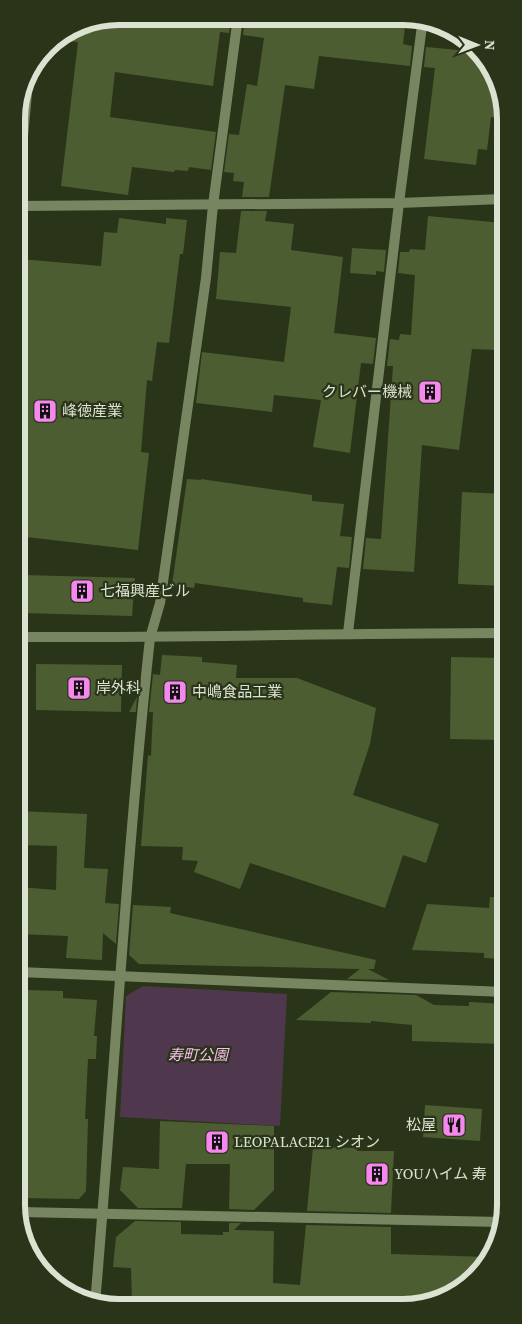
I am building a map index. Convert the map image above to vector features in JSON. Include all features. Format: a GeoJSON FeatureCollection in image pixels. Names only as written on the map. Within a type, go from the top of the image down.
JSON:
{"type":"FeatureCollection","features":[{"type":"Feature","properties":{"kind":"street"},"geometry":{"type":"LineString","coordinates":[[96,1296],[112,1104],[120,976],[150,638],[160,603],[206,278],[213,205],[237,25]]}},
{"type":"Feature","properties":{"kind":"street"},"geometry":{"type":"LineString","coordinates":[[348,634],[422,27]]}},
{"type":"Feature","properties":{"kind":"street"},"geometry":{"type":"LineString","coordinates":[[25,206],[400,203],[497,199]]}},
{"type":"Feature","properties":{"kind":"street"},"geometry":{"type":"LineString","coordinates":[[25,637],[150,638],[497,633]]}},
{"type":"Feature","properties":{"kind":"street"},"geometry":{"type":"LineString","coordinates":[[25,972],[497,992]]}},
{"type":"Feature","properties":{"kind":"street"},"geometry":{"type":"LineString","coordinates":[[26,1212],[495,1222]]}},
{"type":"Feature","properties":{"kind":"green space","name":"寿町公園"},"geometry":{"type":"Polygon","coordinates":[[[143,986],[287,994],[280,1126],[120,1117],[126,996],[143,986]]]}},
{"type":"Feature","properties":{"kind":"building"},"geometry":{"type":"Polygon","coordinates":[[[230,25],[229,33],[220,32],[213,86],[115,72],[110,117],[216,132],[211,170],[189,167],[188,171],[175,170],[174,172],[132,167],[128,195],[61,186],[78,42],[68,41],[89,30],[107,26],[230,25]]]}},
{"type":"Feature","properties":{"kind":"building"},"geometry":{"type":"Polygon","coordinates":[[[244,25],[405,25],[403,44],[412,46],[410,66],[319,56],[314,89],[285,85],[269,197],[242,197],[244,182],[233,181],[234,173],[224,172],[229,134],[239,135],[247,84],[257,86],[264,38],[243,35],[244,25]]]}},
{"type":"Feature","properties":{"kind":"building"},"geometry":{"type":"Polygon","coordinates":[[[426,47],[452,49],[452,70],[483,70],[490,83],[494,95],[497,118],[491,117],[487,150],[478,149],[476,165],[424,159],[435,68],[424,67],[426,47]]]}},
{"type":"Feature","properties":{"kind":"building"},"geometry":{"type":"Polygon","coordinates":[[[241,211],[267,211],[265,221],[294,224],[291,250],[343,257],[334,333],[376,338],[373,364],[361,363],[350,453],[313,447],[321,400],[274,395],[272,412],[196,403],[202,352],[284,362],[291,307],[216,299],[220,252],[236,253],[241,211]]]}},
{"type":"Feature","properties":{"kind":"building"},"geometry":{"type":"Polygon","coordinates":[[[428,216],[497,222],[496,350],[472,349],[459,450],[422,445],[414,572],[363,569],[366,538],[381,539],[393,366],[387,366],[390,339],[399,340],[400,334],[411,335],[415,275],[398,273],[400,252],[409,252],[410,249],[425,250],[428,216]]]}},
{"type":"Feature","properties":{"kind":"building"},"geometry":{"type":"Polygon","coordinates":[[[119,218],[166,224],[166,218],[187,220],[183,254],[180,254],[169,343],[157,342],[152,381],[147,380],[141,452],[149,453],[138,550],[25,537],[25,259],[101,266],[104,232],[117,233],[119,218]]]}},
{"type":"Feature","properties":{"kind":"building"},"geometry":{"type":"Polygon","coordinates":[[[352,248],[386,250],[384,272],[376,271],[376,275],[350,273],[352,248]]]}},
{"type":"Feature","properties":{"kind":"building"},"geometry":{"type":"Polygon","coordinates":[[[187,479],[201,479],[312,495],[312,501],[344,504],[340,536],[352,537],[349,568],[337,567],[332,605],[303,602],[303,598],[195,583],[194,588],[172,585],[187,479]]]}},
{"type":"Feature","properties":{"kind":"building"},"geometry":{"type":"Polygon","coordinates":[[[462,492],[497,494],[497,586],[458,584],[462,492]]]}},
{"type":"Feature","properties":{"kind":"building","name":"七福興産ビル"},"geometry":{"type":"Polygon","coordinates":[[[25,575],[135,578],[132,616],[25,613],[25,575]]]}},
{"type":"Feature","properties":{"kind":"building"},"geometry":{"type":"Polygon","coordinates":[[[162,655],[202,657],[202,662],[237,665],[236,678],[297,678],[376,708],[370,744],[353,795],[439,824],[426,863],[403,855],[385,908],[250,863],[240,889],[194,872],[198,861],[182,860],[183,847],[141,846],[148,755],[151,756],[153,712],[149,712],[153,674],[160,675],[162,655]]]}},
{"type":"Feature","properties":{"kind":"building"},"geometry":{"type":"Polygon","coordinates":[[[451,657],[497,658],[497,740],[450,739],[451,657]]]}},
{"type":"Feature","properties":{"kind":"building","name":"岸外科"},"geometry":{"type":"Polygon","coordinates":[[[36,664],[122,665],[121,712],[36,710],[36,664]]]}},
{"type":"Feature","properties":{"kind":"building"},"geometry":{"type":"Polygon","coordinates":[[[137,697],[136,712],[129,712],[137,697]]]}},
{"type":"Feature","properties":{"kind":"building"},"geometry":{"type":"Polygon","coordinates":[[[25,811],[87,814],[84,868],[108,869],[105,903],[119,904],[116,944],[103,933],[102,960],[66,958],[68,936],[25,934],[25,887],[56,890],[57,846],[25,845],[25,811]]]}},
{"type":"Feature","properties":{"kind":"building"},"geometry":{"type":"Polygon","coordinates":[[[490,897],[497,897],[497,959],[484,958],[484,953],[412,950],[427,904],[489,908],[490,897]]]}},
{"type":"Feature","properties":{"kind":"building"},"geometry":{"type":"Polygon","coordinates":[[[133,905],[171,907],[170,913],[376,960],[374,969],[368,969],[389,980],[347,979],[360,969],[139,964],[129,955],[133,905]]]}},
{"type":"Feature","properties":{"kind":"building"},"geometry":{"type":"Polygon","coordinates":[[[25,990],[63,991],[63,998],[97,1000],[94,1036],[97,1036],[96,1059],[88,1059],[85,1119],[88,1119],[86,1191],[79,1199],[25,1198],[25,990]]]}},
{"type":"Feature","properties":{"kind":"building"},"geometry":{"type":"Polygon","coordinates":[[[331,992],[416,995],[434,1005],[469,1006],[469,1002],[497,1004],[497,1044],[412,1041],[412,1025],[371,1021],[371,1023],[296,1020],[331,992]]]}},
{"type":"Feature","properties":{"kind":"building"},"geometry":{"type":"Polygon","coordinates":[[[425,1105],[482,1109],[480,1141],[423,1137],[425,1105]]]}},
{"type":"Feature","properties":{"kind":"building"},"geometry":{"type":"Polygon","coordinates":[[[160,1121],[274,1126],[274,1190],[254,1210],[229,1209],[230,1164],[186,1164],[182,1208],[138,1208],[120,1190],[123,1167],[159,1169],[160,1121]]]}},
{"type":"Feature","properties":{"kind":"building"},"geometry":{"type":"Polygon","coordinates":[[[313,1147],[357,1148],[357,1151],[394,1151],[391,1213],[307,1211],[313,1147]]]}},
{"type":"Feature","properties":{"kind":"building"},"geometry":{"type":"Polygon","coordinates":[[[135,1221],[181,1222],[181,1234],[223,1235],[223,1232],[229,1232],[229,1223],[241,1223],[234,1230],[274,1231],[273,1283],[300,1285],[306,1225],[391,1227],[391,1254],[481,1257],[474,1267],[455,1283],[439,1292],[415,1298],[132,1299],[131,1268],[113,1267],[116,1237],[135,1221]]]}},
{"type":"Feature","properties":{"kind":"place","name":"クレバー機械"},"geometry":{"type":"Point","coordinates":[430,392]}},
{"type":"Feature","properties":{"kind":"place","name":"峰徳産業"},"geometry":{"type":"Point","coordinates":[45,411]}},
{"type":"Feature","properties":{"kind":"place","name":"七福興産ビル"},"geometry":{"type":"Point","coordinates":[82,591]}},
{"type":"Feature","properties":{"kind":"place","name":"岸外科"},"geometry":{"type":"Point","coordinates":[79,688]}},
{"type":"Feature","properties":{"kind":"place","name":"中嶋食品工業"},"geometry":{"type":"Point","coordinates":[175,692]}},
{"type":"Feature","properties":{"kind":"place","name":"松屋"},"geometry":{"type":"Point","coordinates":[454,1125]}},
{"type":"Feature","properties":{"kind":"place","name":"LEOPALACE21 シオン"},"geometry":{"type":"Point","coordinates":[217,1142]}},
{"type":"Feature","properties":{"kind":"place","name":"YOUハイム 寿"},"geometry":{"type":"Point","coordinates":[377,1174]}}]}
